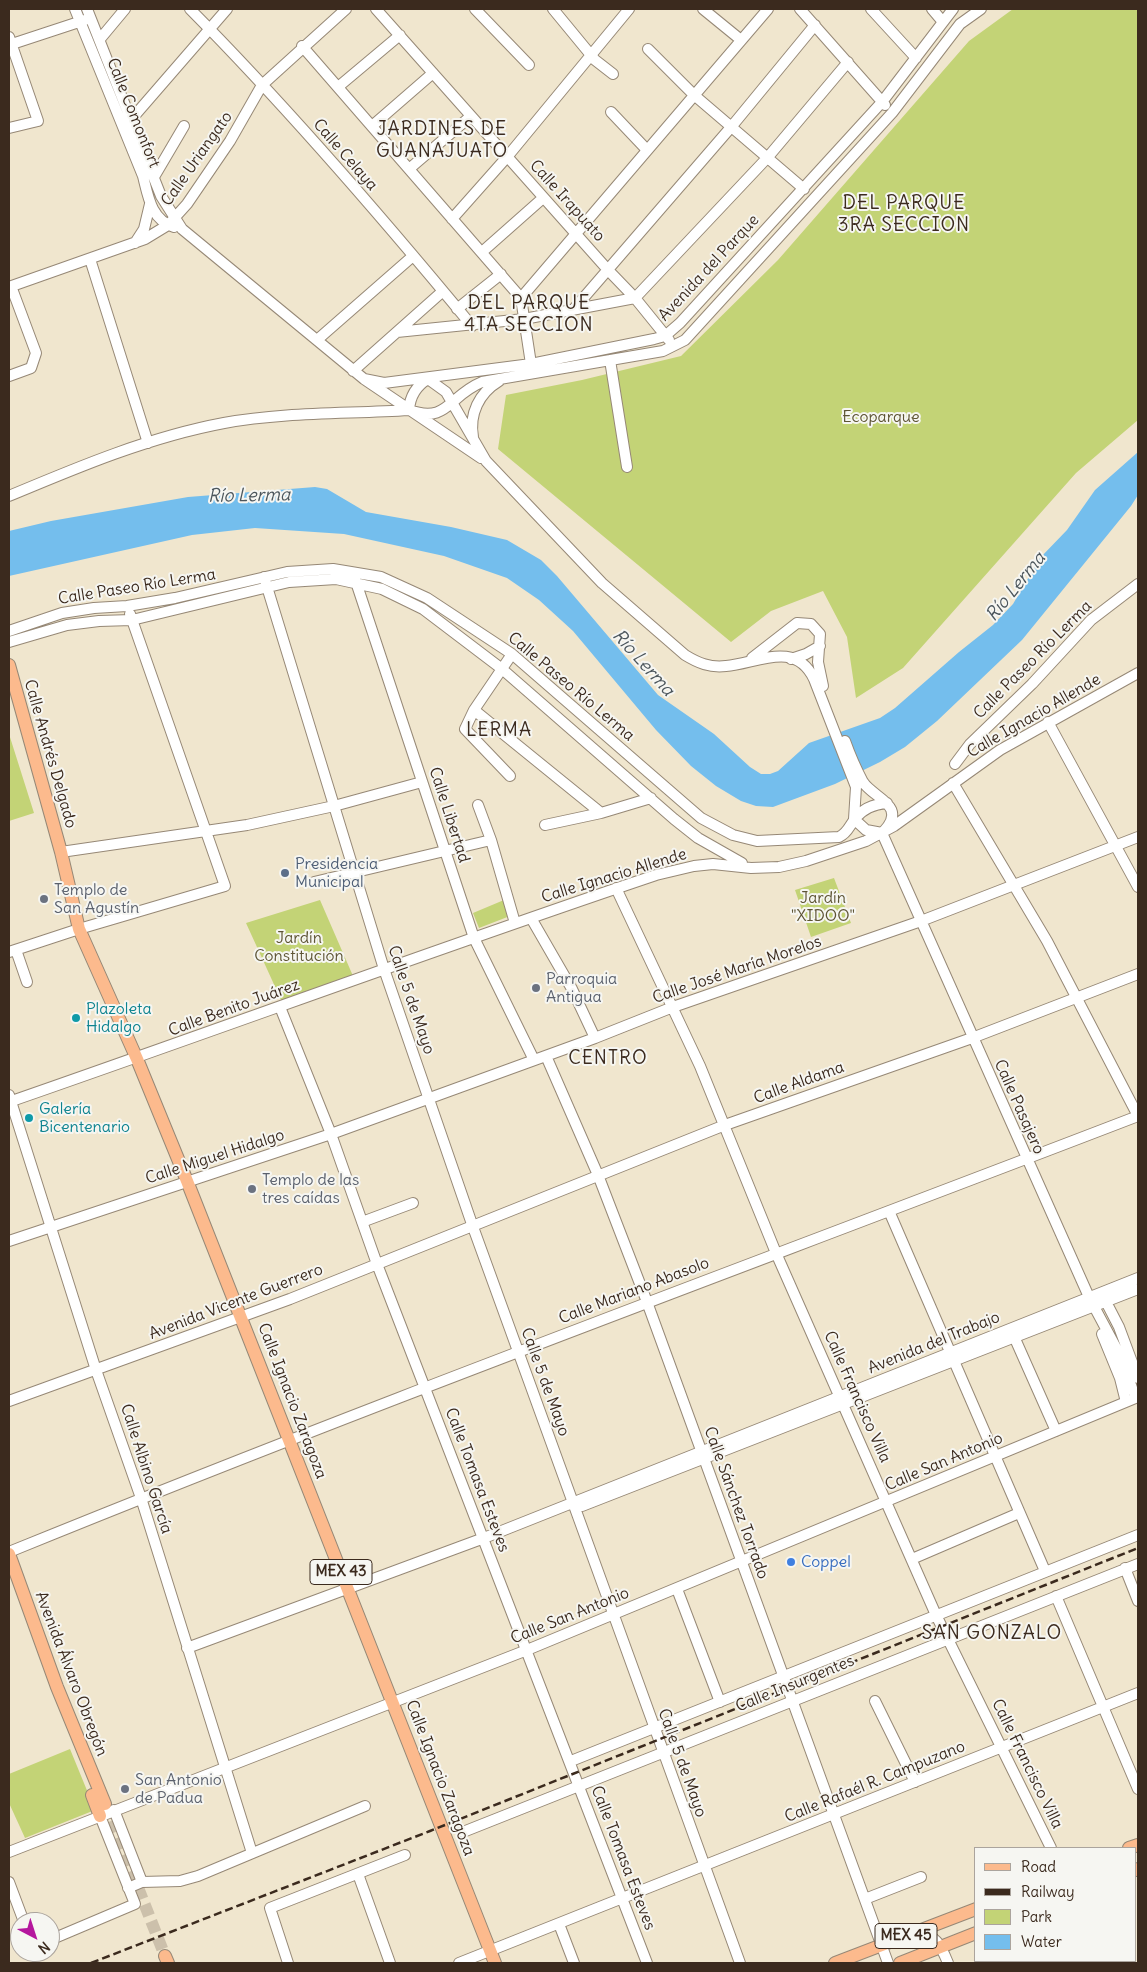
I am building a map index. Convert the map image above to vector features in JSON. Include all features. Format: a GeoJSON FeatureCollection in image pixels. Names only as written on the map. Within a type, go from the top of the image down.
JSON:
{"type":"FeatureCollection","features":[{"type":"Feature","properties":{"kind":"main road","name":"Calle Andrés Delgado"},"geometry":{"type":"LineString","coordinates":[[9,665],[61,852]]}},
{"type":"Feature","properties":{"kind":"main road","name":"Calle Ignacio Zaragoza"},"geometry":{"type":"LineString","coordinates":[[61,852],[78,929],[137,1059],[187,1181],[493,1957]]}},
{"type":"Feature","properties":{"kind":"main road","name":"Avenida Álvaro Obregón"},"geometry":{"type":"LineString","coordinates":[[9,1553],[57,1687],[73,1710],[106,1810]]}},
{"type":"Feature","properties":{"kind":"main road","name":"MEX 45"},"geometry":{"type":"LineString","coordinates":[[835,1963],[974,1910]]}},
{"type":"Feature","properties":{"kind":"main road","name":"MEX 45"},"geometry":{"type":"LineString","coordinates":[[900,1963],[974,1934]]}},
{"type":"Feature","properties":{"kind":"street","name":"Calle Comonfort"},"geometry":{"type":"LineString","coordinates":[[75,9],[143,176],[150,204],[157,215],[171,222]]}},
{"type":"Feature","properties":{"kind":"street"},"geometry":{"type":"LineString","coordinates":[[100,39],[125,9]]}},
{"type":"Feature","properties":{"kind":"street","name":"Calle Celaya"},"geometry":{"type":"LineString","coordinates":[[190,9],[262,85],[413,256],[472,326]]}},
{"type":"Feature","properties":{"kind":"street"},"geometry":{"type":"LineString","coordinates":[[124,128],[227,9]]}},
{"type":"Feature","properties":{"kind":"street","name":"Calle Uriangato"},"geometry":{"type":"LineString","coordinates":[[10,287],[135,243],[155,234],[171,222],[230,142],[262,85],[302,46],[346,9]]}},
{"type":"Feature","properties":{"kind":"street","name":"Calle Irapuato"},"geometry":{"type":"LineString","coordinates":[[376,9],[575,234],[635,298],[675,346]]}},
{"type":"Feature","properties":{"kind":"street"},"geometry":{"type":"LineString","coordinates":[[475,9],[529,65]]}},
{"type":"Feature","properties":{"kind":"street"},"geometry":{"type":"LineString","coordinates":[[553,9],[591,56],[613,74]]}},
{"type":"Feature","properties":{"kind":"street"},"geometry":{"type":"LineString","coordinates":[[452,218],[507,157],[629,9]]}},
{"type":"Feature","properties":{"kind":"street"},"geometry":{"type":"LineString","coordinates":[[703,9],[741,40]]}},
{"type":"Feature","properties":{"kind":"street"},"geometry":{"type":"LineString","coordinates":[[521,298],[768,9]]}},
{"type":"Feature","properties":{"kind":"street"},"geometry":{"type":"LineString","coordinates":[[800,9],[892,113]]}},
{"type":"Feature","properties":{"kind":"street"},"geometry":{"type":"LineString","coordinates":[[871,9],[916,58]]}},
{"type":"Feature","properties":{"kind":"street"},"geometry":{"type":"LineString","coordinates":[[932,9],[944,22]]}},
{"type":"Feature","properties":{"kind":"street","name":"Avenida del Parque"},"geometry":{"type":"LineString","coordinates":[[364,379],[384,383],[428,379],[531,364],[665,336],[680,323],[882,102],[953,9]]}},
{"type":"Feature","properties":{"kind":"street","name":"Avenida del Parque"},"geometry":{"type":"LineString","coordinates":[[409,410],[424,416],[432,415],[476,385],[662,351],[685,340],[892,113],[960,24],[981,9]]}},
{"type":"Feature","properties":{"kind":"street","name":"Calle Comonfort"},"geometry":{"type":"LineString","coordinates":[[89,14],[171,222]]}},
{"type":"Feature","properties":{"kind":"street"},"geometry":{"type":"LineString","coordinates":[[9,128],[38,121],[10,42],[80,21],[89,14]]}},
{"type":"Feature","properties":{"kind":"street"},"geometry":{"type":"LineString","coordinates":[[573,310],[732,126],[815,25]]}},
{"type":"Feature","properties":{"kind":"street"},"geometry":{"type":"LineString","coordinates":[[338,87],[400,35]]}},
{"type":"Feature","properties":{"kind":"street"},"geometry":{"type":"LineString","coordinates":[[302,46],[521,298],[531,364]]}},
{"type":"Feature","properties":{"kind":"street"},"geometry":{"type":"LineString","coordinates":[[648,48],[694,95],[804,189]]}},
{"type":"Feature","properties":{"kind":"street"},"geometry":{"type":"LineString","coordinates":[[397,332],[472,326],[524,319],[635,298],[768,157],[848,62]]}},
{"type":"Feature","properties":{"kind":"street"},"geometry":{"type":"LineString","coordinates":[[372,126],[433,73]]}},
{"type":"Feature","properties":{"kind":"street"},"geometry":{"type":"LineString","coordinates":[[611,112],[647,150]]}},
{"type":"Feature","properties":{"kind":"street"},"geometry":{"type":"LineString","coordinates":[[409,169],[471,116]]}},
{"type":"Feature","properties":{"kind":"street"},"geometry":{"type":"LineString","coordinates":[[154,177],[184,126]]}},
{"type":"Feature","properties":{"kind":"street"},"geometry":{"type":"LineString","coordinates":[[482,252],[543,198]]}},
{"type":"Feature","properties":{"kind":"street"},"geometry":{"type":"LineString","coordinates":[[135,243],[144,229],[150,204]]}},
{"type":"Feature","properties":{"kind":"street"},"geometry":{"type":"LineString","coordinates":[[171,222],[182,229],[364,379],[486,461]]}},
{"type":"Feature","properties":{"kind":"street"},"geometry":{"type":"LineString","coordinates":[[317,340],[413,256]]}},
{"type":"Feature","properties":{"kind":"street"},"geometry":{"type":"LineString","coordinates":[[90,259],[148,443]]}},
{"type":"Feature","properties":{"kind":"street"},"geometry":{"type":"LineString","coordinates":[[458,309],[501,274]]}},
{"type":"Feature","properties":{"kind":"street"},"geometry":{"type":"LineString","coordinates":[[9,376],[26,371],[34,363],[36,352],[10,287]]}},
{"type":"Feature","properties":{"kind":"street"},"geometry":{"type":"LineString","coordinates":[[353,370],[443,292]]}},
{"type":"Feature","properties":{"kind":"street"},"geometry":{"type":"LineString","coordinates":[[610,360],[627,467]]}},
{"type":"Feature","properties":{"kind":"street"},"geometry":{"type":"LineString","coordinates":[[409,410],[412,394],[419,385],[428,379],[442,388],[486,461],[602,583],[673,646],[704,665],[727,666],[778,656],[791,659],[815,672]]}},
{"type":"Feature","properties":{"kind":"street"},"geometry":{"type":"LineString","coordinates":[[474,442],[472,424],[476,406],[486,390],[501,379]]}},
{"type":"Feature","properties":{"kind":"street"},"geometry":{"type":"LineString","coordinates":[[9,496],[78,468],[148,443],[198,428],[249,419],[409,410]]}},
{"type":"Feature","properties":{"kind":"street","name":"Calle Paseo Río Lerma"},"geometry":{"type":"LineString","coordinates":[[9,642],[67,625],[132,620],[310,569],[333,569],[381,577],[405,586],[427,598],[512,654],[631,756],[682,803],[708,822],[734,835],[757,841],[834,838],[845,834]]}},
{"type":"Feature","properties":{"kind":"street","name":"Calle Libertad"},"geometry":{"type":"LineString","coordinates":[[353,573],[474,938],[534,1060]]}},
{"type":"Feature","properties":{"kind":"street","name":"Calle Paseo Río Lerma"},"geometry":{"type":"LineString","coordinates":[[9,631],[62,613],[94,608],[127,606],[266,582],[336,579],[382,588],[423,609],[502,669],[698,838],[751,868]]}},
{"type":"Feature","properties":{"kind":"street","name":"Calle 5 de Mayo"},"geometry":{"type":"LineString","coordinates":[[266,582],[384,969],[473,1227],[740,1963]]}},
{"type":"Feature","properties":{"kind":"street","name":"Calle Paseo Río Lerma"},"geometry":{"type":"LineString","coordinates":[[956,764],[970,744],[1032,684],[1091,620],[1138,584]]}},
{"type":"Feature","properties":{"kind":"street"},"geometry":{"type":"LineString","coordinates":[[27,982],[12,951],[78,929],[225,886],[204,833],[127,606]]}},
{"type":"Feature","properties":{"kind":"street"},"geometry":{"type":"LineString","coordinates":[[744,662],[774,643],[791,627],[804,622],[816,628],[820,634],[820,646],[815,672],[860,785],[854,820]]}},
{"type":"Feature","properties":{"kind":"street"},"geometry":{"type":"LineString","coordinates":[[774,643],[778,656]]}},
{"type":"Feature","properties":{"kind":"street"},"geometry":{"type":"LineString","coordinates":[[791,659],[806,654],[820,646]]}},
{"type":"Feature","properties":{"kind":"street"},"geometry":{"type":"LineString","coordinates":[[510,776],[465,729],[474,710],[512,654]]}},
{"type":"Feature","properties":{"kind":"street","name":"Calle Ignacio Allende"},"geometry":{"type":"LineString","coordinates":[[384,969],[674,869],[694,866],[732,865],[751,868],[792,864],[882,834],[1000,750],[1138,673]]}},
{"type":"Feature","properties":{"kind":"street"},"geometry":{"type":"LineString","coordinates":[[474,710],[601,813]]}},
{"type":"Feature","properties":{"kind":"street"},"geometry":{"type":"LineString","coordinates":[[1048,722],[1138,887]]}},
{"type":"Feature","properties":{"kind":"street"},"geometry":{"type":"LineString","coordinates":[[61,852],[204,833],[334,806],[422,782]]}},
{"type":"Feature","properties":{"kind":"street"},"geometry":{"type":"LineString","coordinates":[[953,783],[1016,886],[1077,997],[1138,1116]]}},
{"type":"Feature","properties":{"kind":"street"},"geometry":{"type":"LineString","coordinates":[[854,820],[866,830],[882,834],[891,819],[887,803],[860,785]]}},
{"type":"Feature","properties":{"kind":"street"},"geometry":{"type":"LineString","coordinates":[[545,825],[601,813],[651,798]]}},
{"type":"Feature","properties":{"kind":"street"},"geometry":{"type":"LineString","coordinates":[[825,854],[845,834],[854,820],[872,806],[887,803]]}},
{"type":"Feature","properties":{"kind":"street"},"geometry":{"type":"LineString","coordinates":[[478,805],[491,840],[516,923]]}},
{"type":"Feature","properties":{"kind":"street","name":"Calle Pasajero"},"geometry":{"type":"LineString","coordinates":[[882,834],[1089,1302],[1121,1357],[1137,1397]]}},
{"type":"Feature","properties":{"kind":"street","name":"Calle José María Morelos"},"geometry":{"type":"LineString","coordinates":[[429,1098],[595,1038],[673,1007],[921,921],[1016,886],[1138,837]]}},
{"type":"Feature","properties":{"kind":"street"},"geometry":{"type":"LineString","coordinates":[[314,882],[491,840]]}},
{"type":"Feature","properties":{"kind":"street","name":"Calle Francisco Villa"},"geometry":{"type":"LineString","coordinates":[[616,888],[673,1007],[725,1125],[776,1253],[936,1614],[1051,1847]]}},
{"type":"Feature","properties":{"kind":"street"},"geometry":{"type":"LineString","coordinates":[[530,918],[564,973],[595,1038]]}},
{"type":"Feature","properties":{"kind":"street","name":"Calle Benito Juárez"},"geometry":{"type":"LineString","coordinates":[[10,1100],[137,1059],[384,969]]}},
{"type":"Feature","properties":{"kind":"street","name":"Calle Aldama"},"geometry":{"type":"LineString","coordinates":[[473,1227],[725,1125],[972,1038],[1138,974]]}},
{"type":"Feature","properties":{"kind":"street","name":"Calle Tomasa Esteves"},"geometry":{"type":"LineString","coordinates":[[280,1008],[331,1134],[377,1264],[647,1963]]}},
{"type":"Feature","properties":{"kind":"street","name":"Calle Sánchez Torrado"},"geometry":{"type":"LineString","coordinates":[[546,1056],[598,1175],[648,1302],[741,1563],[835,1814],[888,1963]]}},
{"type":"Feature","properties":{"kind":"street","name":"Calle Miguel Hidalgo"},"geometry":{"type":"LineString","coordinates":[[9,1241],[331,1134],[429,1098]]}},
{"type":"Feature","properties":{"kind":"street","name":"Calle Albino García"},"geometry":{"type":"LineString","coordinates":[[10,1100],[96,1370],[141,1498],[252,1853]]}},
{"type":"Feature","properties":{"kind":"street","name":"Calle Mariano Abasolo"},"geometry":{"type":"LineString","coordinates":[[9,1553],[141,1498],[648,1302],[1138,1116]]}},
{"type":"Feature","properties":{"kind":"street"},"geometry":{"type":"LineString","coordinates":[[362,1222],[413,1203]]}},
{"type":"Feature","properties":{"kind":"street"},"geometry":{"type":"LineString","coordinates":[[889,1210],[1045,1571]]}},
{"type":"Feature","properties":{"kind":"street","name":"Avenida Vicente Guerrero"},"geometry":{"type":"LineString","coordinates":[[9,1401],[241,1317],[473,1227]]}},
{"type":"Feature","properties":{"kind":"street","name":"Avenida del Trabajo"},"geometry":{"type":"LineString","coordinates":[[1103,1297],[1138,1278]]}},
{"type":"Feature","properties":{"kind":"street","name":"Avenida del Trabajo"},"geometry":{"type":"LineString","coordinates":[[187,1648],[348,1590],[573,1503],[582,1506],[702,1455],[1089,1302],[1138,1288]]}},
{"type":"Feature","properties":{"kind":"street"},"geometry":{"type":"LineString","coordinates":[[1103,1297],[1119,1327],[1138,1378]]}},
{"type":"Feature","properties":{"kind":"street"},"geometry":{"type":"LineString","coordinates":[[1089,1302],[1112,1356],[1126,1402]]}},
{"type":"Feature","properties":{"kind":"street"},"geometry":{"type":"LineString","coordinates":[[1012,1333],[1056,1431]]}},
{"type":"Feature","properties":{"kind":"street","name":"Calle San Antonio"},"geometry":{"type":"LineString","coordinates":[[9,1852],[106,1810],[393,1703],[527,1650],[741,1563],[1137,1397]]}},
{"type":"Feature","properties":{"kind":"street"},"geometry":{"type":"LineString","coordinates":[[912,1559],[1019,1512]]}},
{"type":"Feature","properties":{"kind":"street","name":"Calle Insurgentes"},"geometry":{"type":"LineString","coordinates":[[570,1761],[1138,1535]]}},
{"type":"Feature","properties":{"kind":"street","name":"Calle Insurgentes"},"geometry":{"type":"LineString","coordinates":[[464,1832],[1138,1564]]}},
{"type":"Feature","properties":{"kind":"street"},"geometry":{"type":"LineString","coordinates":[[1125,1568],[1138,1601]]}},
{"type":"Feature","properties":{"kind":"street"},"geometry":{"type":"LineString","coordinates":[[677,1589],[720,1702]]}},
{"type":"Feature","properties":{"kind":"street"},"geometry":{"type":"LineString","coordinates":[[1056,1596],[1138,1789]]}},
{"type":"Feature","properties":{"kind":"street","name":"Calle Rafaél R. Campuzano"},"geometry":{"type":"LineString","coordinates":[[459,1963],[493,1957],[559,1924],[1138,1693]]}},
{"type":"Feature","properties":{"kind":"street"},"geometry":{"type":"LineString","coordinates":[[875,1702],[915,1782]]}},
{"type":"Feature","properties":{"kind":"street"},"geometry":{"type":"LineString","coordinates":[[128,1888],[142,1882],[161,1884],[180,1881],[365,1806]]}},
{"type":"Feature","properties":{"kind":"street"},"geometry":{"type":"LineString","coordinates":[[106,1810],[142,1882]]}},
{"type":"Feature","properties":{"kind":"street"},"geometry":{"type":"LineString","coordinates":[[60,1936],[135,1904],[128,1888],[106,1810]]}},
{"type":"Feature","properties":{"kind":"street"},"geometry":{"type":"LineString","coordinates":[[288,1963],[270,1908],[405,1855]]}},
{"type":"Feature","properties":{"kind":"street"},"geometry":{"type":"LineString","coordinates":[[358,1874],[390,1963]]}},
{"type":"Feature","properties":{"kind":"street"},"geometry":{"type":"LineString","coordinates":[[865,1899],[921,1877]]}},
{"type":"Feature","properties":{"kind":"street"},"geometry":{"type":"LineString","coordinates":[[9,1882],[20,1912]]}},
{"type":"Feature","properties":{"kind":"street"},"geometry":{"type":"LineString","coordinates":[[559,1924],[574,1963]]}},
{"type":"Feature","properties":{"kind":"street"},"geometry":{"type":"LineString","coordinates":[[910,1934],[928,1935],[942,1946],[948,1963]]}},
{"type":"Feature","properties":{"kind":"green space","name":"Ecoparque"},"geometry":{"type":"Polygon","coordinates":[[[1013,9],[1138,9],[1138,420],[1076,473],[903,668],[856,698],[847,637],[823,591],[771,611],[731,642],[498,449],[506,395],[582,380],[681,356],[778,260],[969,41],[1013,9]]]}},
{"type":"Feature","properties":{"kind":"green space"},"geometry":{"type":"Polygon","coordinates":[[[9,734],[34,813],[9,821],[9,734]]]}},
{"type":"Feature","properties":{"kind":"green space","name":"Jardín \"XIDOO\""},"geometry":{"type":"Polygon","coordinates":[[[834,878],[851,923],[811,937],[795,890],[834,878]]]}},
{"type":"Feature","properties":{"kind":"green space","name":"Jardín Constitución"},"geometry":{"type":"Polygon","coordinates":[[[320,900],[353,976],[282,1002],[246,923],[320,900]]]}},
{"type":"Feature","properties":{"kind":"green space"},"geometry":{"type":"Polygon","coordinates":[[[504,900],[510,916],[479,928],[473,913],[504,900]]]}},
{"type":"Feature","properties":{"kind":"green space"},"geometry":{"type":"Polygon","coordinates":[[[70,1749],[95,1810],[25,1838],[9,1803],[9,1774],[70,1749]]]}},
{"type":"Feature","properties":{"kind":"water","name":"Río Lerma"},"geometry":{"type":"Polygon","coordinates":[[[1138,452],[1138,495],[1022,640],[937,721],[905,747],[880,762],[835,784],[773,807],[756,806],[741,801],[716,786],[691,766],[656,730],[573,631],[539,600],[507,578],[444,556],[344,534],[255,528],[192,535],[9,576],[9,531],[51,521],[188,497],[315,487],[327,489],[366,512],[451,527],[507,540],[541,560],[557,576],[658,695],[714,734],[750,767],[761,774],[770,774],[778,771],[809,743],[880,718],[895,708],[993,625],[1013,604],[1040,558],[1067,530],[1095,490],[1138,452]]]}},
{"type":"Feature","properties":{"kind":"tunnel"},"geometry":{"type":"LineString","coordinates":[[105,1804],[165,1956]]}},
{"type":"Feature","properties":{"kind":"railway"},"geometry":{"type":"LineString","coordinates":[[91,1963],[430,1831],[1138,1548]]}},
{"type":"Feature","properties":{"kind":"place","name":"Presidencia Municipal"},"geometry":{"type":"Point","coordinates":[285,873]}},
{"type":"Feature","properties":{"kind":"place","name":"Templo de San Agustín"},"geometry":{"type":"Point","coordinates":[44,899]}},
{"type":"Feature","properties":{"kind":"place","name":"Parroquia Antigua"},"geometry":{"type":"Point","coordinates":[536,988]}},
{"type":"Feature","properties":{"kind":"place","name":"Plazoleta Hidalgo"},"geometry":{"type":"Point","coordinates":[76,1018]}},
{"type":"Feature","properties":{"kind":"place","name":"Galería Bicentenario"},"geometry":{"type":"Point","coordinates":[29,1118]}},
{"type":"Feature","properties":{"kind":"place","name":"Templo de las tres caídas"},"geometry":{"type":"Point","coordinates":[252,1189]}},
{"type":"Feature","properties":{"kind":"place","name":"Coppel"},"geometry":{"type":"Point","coordinates":[791,1562]}},
{"type":"Feature","properties":{"kind":"place","name":"San Antonio de Padua"},"geometry":{"type":"Point","coordinates":[125,1789]}},
{"type":"Feature","properties":{"kind":"district","name":"JARDINES DE GUANAJUATO"},"geometry":{"type":"Point","coordinates":[442,141]}},
{"type":"Feature","properties":{"kind":"district","name":"DEL PARQUE 3RA SECCION"},"geometry":{"type":"Point","coordinates":[904,215]}},
{"type":"Feature","properties":{"kind":"district","name":"DEL PARQUE 4TA SECCION"},"geometry":{"type":"Point","coordinates":[529,315]}},
{"type":"Feature","properties":{"kind":"district","name":"LERMA"},"geometry":{"type":"Point","coordinates":[499,731]}},
{"type":"Feature","properties":{"kind":"district","name":"CENTRO"},"geometry":{"type":"Point","coordinates":[608,1059]}},
{"type":"Feature","properties":{"kind":"district","name":"SAN GONZALO"},"geometry":{"type":"Point","coordinates":[992,1634]}}]}
